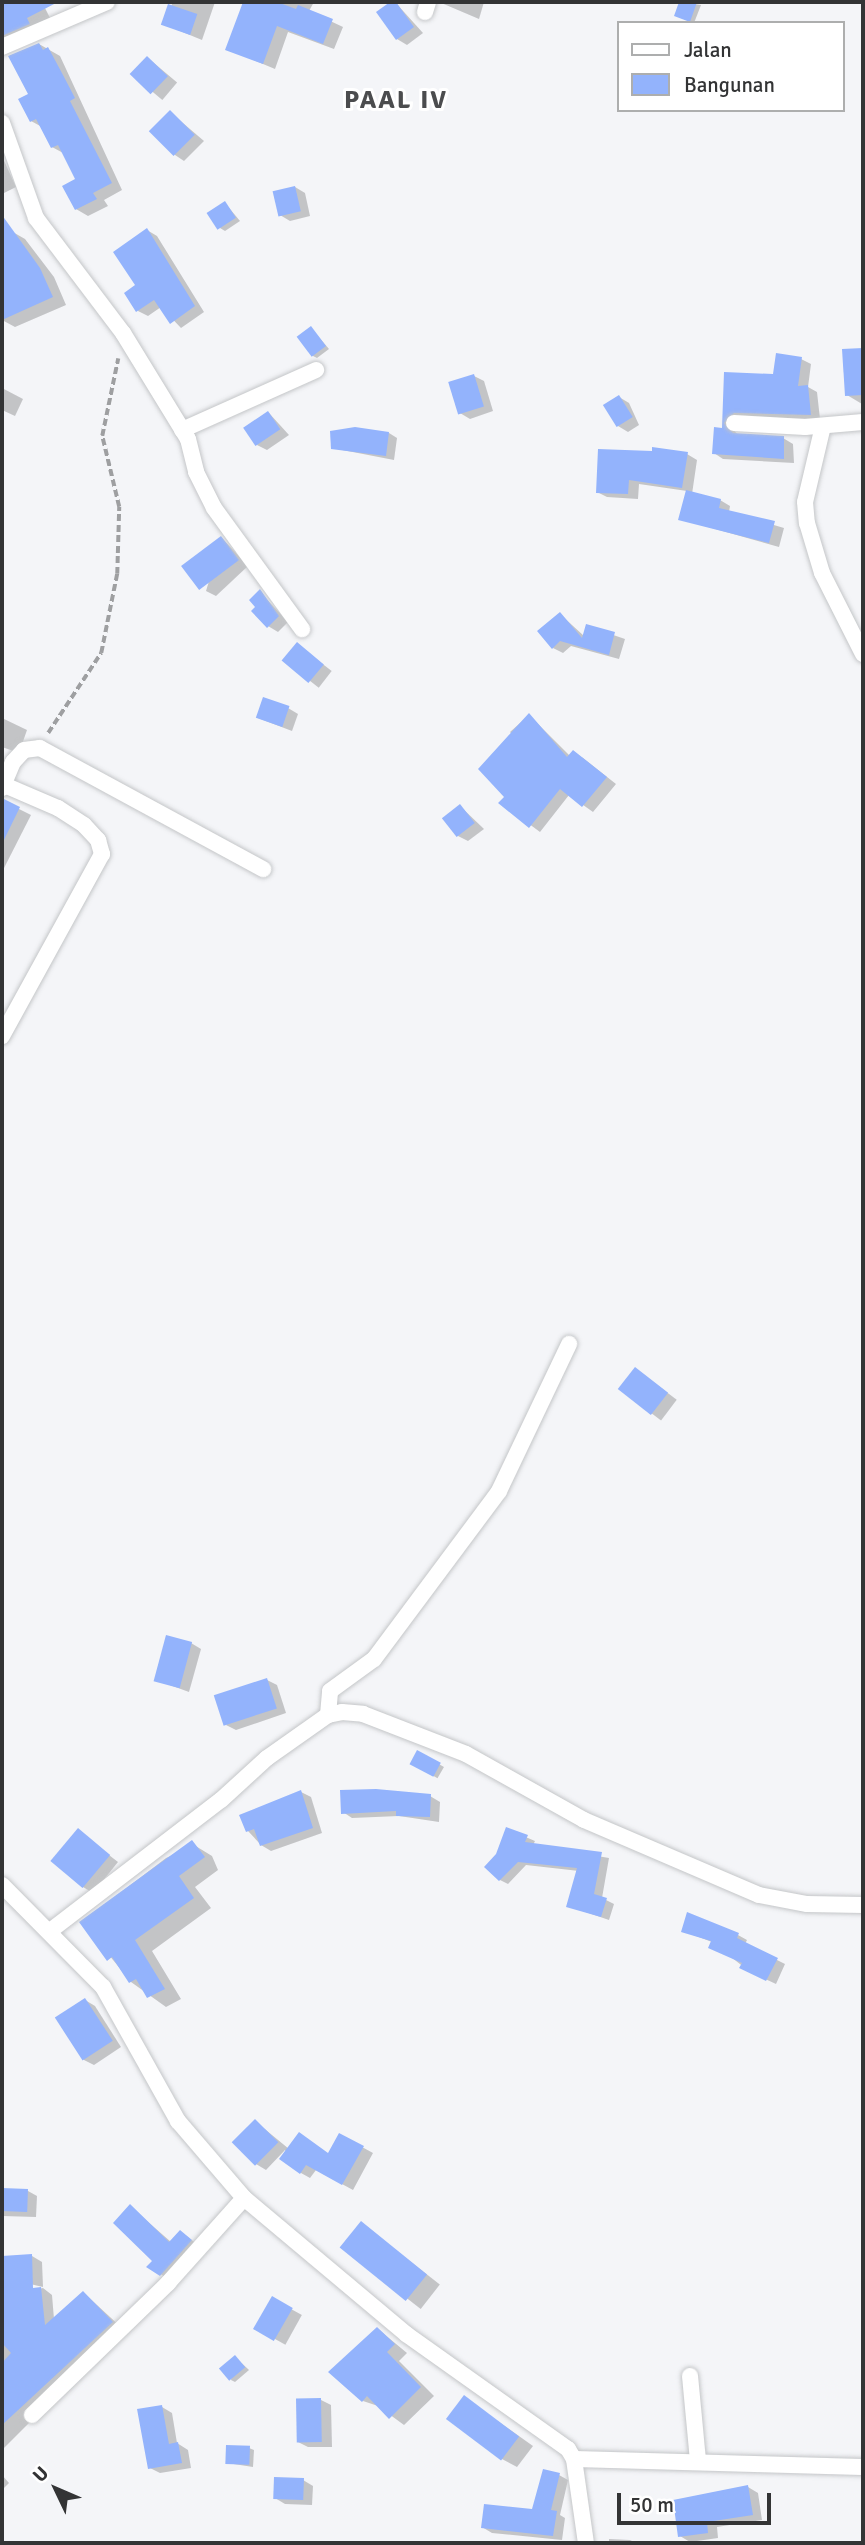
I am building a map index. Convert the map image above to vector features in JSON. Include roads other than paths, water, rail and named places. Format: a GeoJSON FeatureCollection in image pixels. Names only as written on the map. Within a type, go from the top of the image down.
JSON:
{"type":"FeatureCollection","features":[{"type":"Feature","properties":{"kind":"street"},"geometry":{"type":"LineString","coordinates":[[2,47],[107,2]]}},
{"type":"Feature","properties":{"kind":"street"},"geometry":{"type":"LineString","coordinates":[[2,123],[36,218],[123,333],[182,430],[214,508],[302,629]]}},
{"type":"Feature","properties":{"kind":"street"},"geometry":{"type":"LineString","coordinates":[[182,430],[316,370]]}},
{"type":"Feature","properties":{"kind":"street"},"geometry":{"type":"LineString","coordinates":[[734,423],[824,426],[863,422]]}},
{"type":"Feature","properties":{"kind":"street"},"geometry":{"type":"LineString","coordinates":[[824,426],[805,502],[807,523],[822,573],[863,654]]}},
{"type":"Feature","properties":{"kind":"street"},"geometry":{"type":"LineString","coordinates":[[2,1036],[102,854],[98,840],[84,825],[58,808],[2,785],[20,755],[40,747],[263,869]]}},
{"type":"Feature","properties":{"kind":"street"},"geometry":{"type":"LineString","coordinates":[[328,1715],[330,1691],[374,1659],[499,1491],[569,1344]]}},
{"type":"Feature","properties":{"kind":"street"},"geometry":{"type":"LineString","coordinates":[[50,1931],[328,1715],[363,1714],[466,1754],[584,1820],[758,1895],[807,1904],[863,1905]]}},
{"type":"Feature","properties":{"kind":"street"},"geometry":{"type":"LineString","coordinates":[[2,1885],[103,1987],[178,2122],[244,2198],[406,2334],[568,2449],[574,2459],[586,2543]]}},
{"type":"Feature","properties":{"kind":"street"},"geometry":{"type":"LineString","coordinates":[[32,2415],[168,2283],[244,2198]]}},
{"type":"Feature","properties":{"kind":"street"},"geometry":{"type":"LineString","coordinates":[[690,2376],[698,2461]]}},
{"type":"Feature","properties":{"kind":"street"},"geometry":{"type":"LineString","coordinates":[[574,2459],[863,2467]]}},
{"type":"Feature","properties":{"kind":"district","name":"PAAL IV"},"geometry":{"type":"Point","coordinates":[396,101]}}]}
